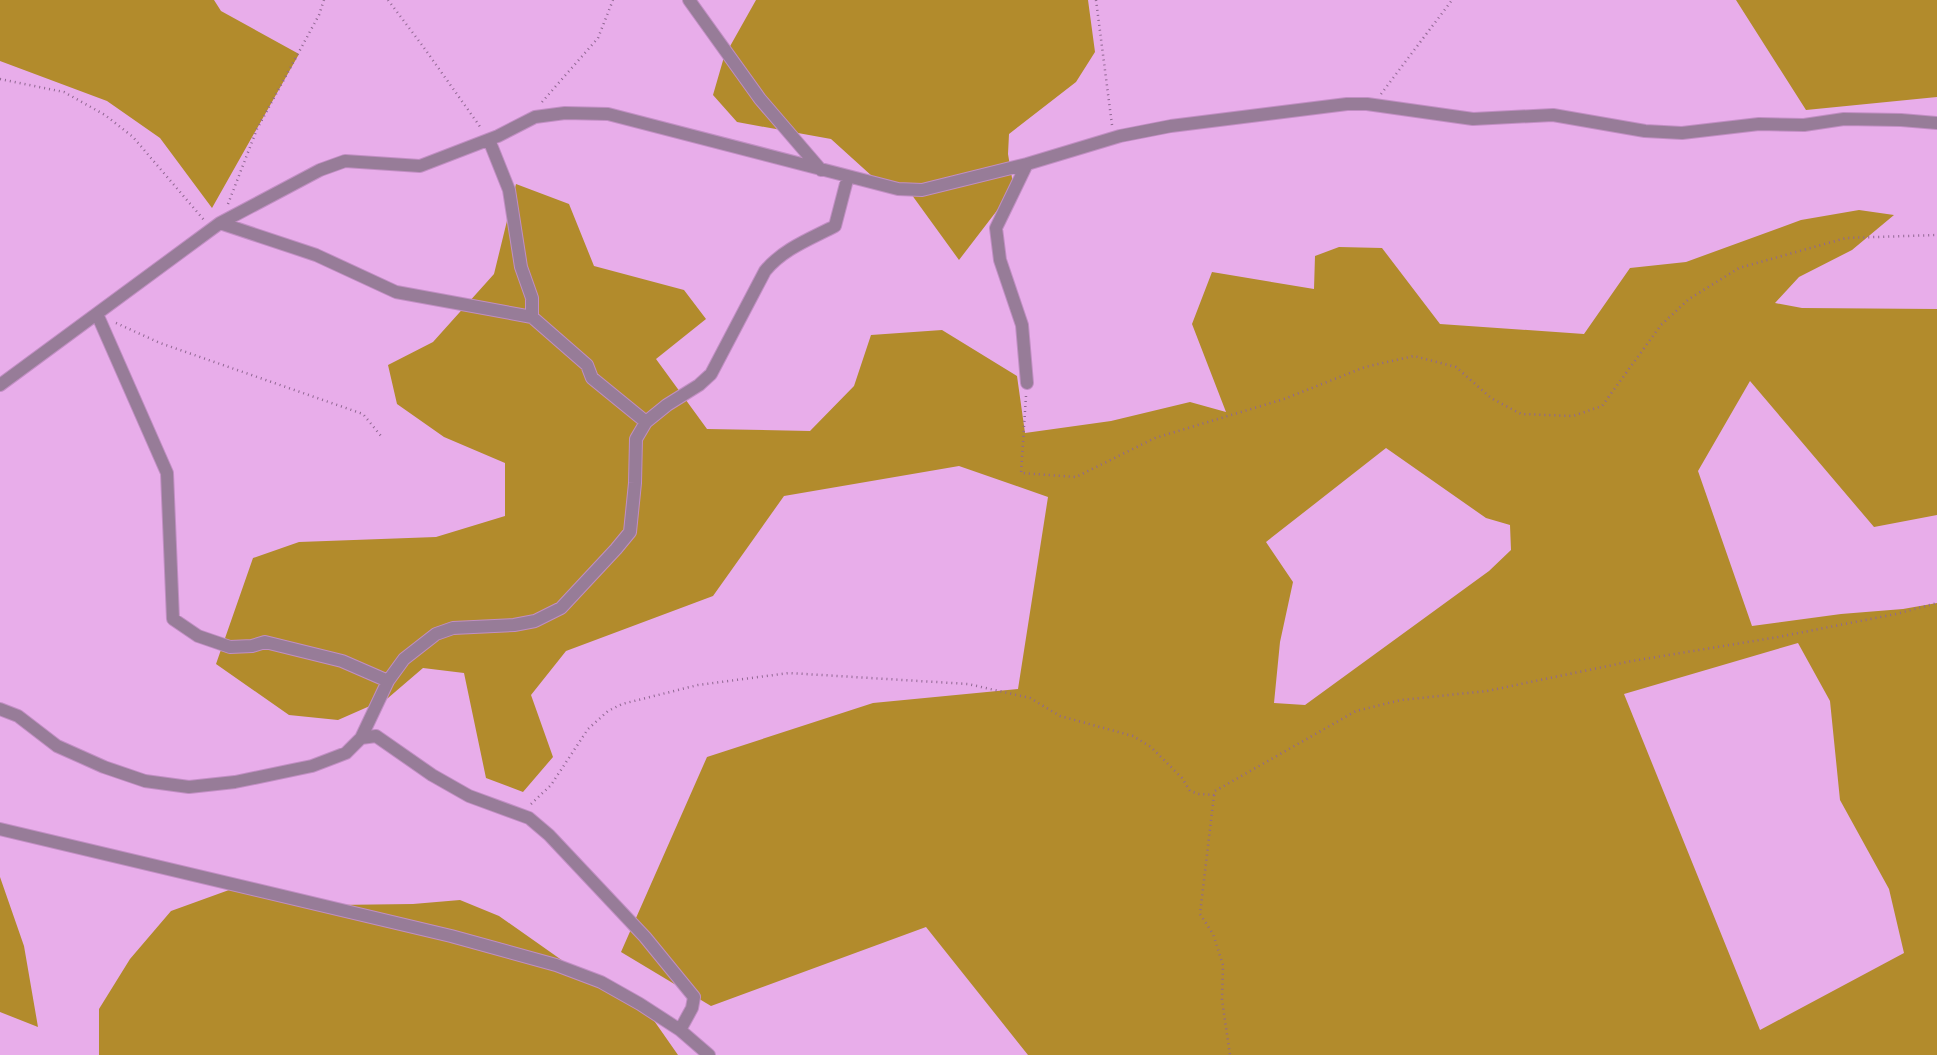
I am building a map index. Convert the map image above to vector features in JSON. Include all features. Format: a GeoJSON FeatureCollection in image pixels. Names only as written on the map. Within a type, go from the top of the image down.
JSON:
{"type":"FeatureCollection","features":[{"type":"Feature","properties":{"kind":"street"},"geometry":{"type":"LineString","coordinates":[[689,0],[760,99],[821,170]]}},
{"type":"Feature","properties":{"kind":"street"},"geometry":{"type":"LineString","coordinates":[[0,385],[220,223],[320,170],[345,161],[420,166],[489,140],[535,117],[565,113],[608,114],[898,189],[922,190],[1028,164],[1114,138],[1171,126],[1348,104],[1373,105],[1473,119],[1553,115],[1645,131],[1682,133],[1759,124],[1804,125],[1844,119],[1937,123]]}},
{"type":"Feature","properties":{"kind":"street"},"geometry":{"type":"LineString","coordinates":[[489,140],[509,190],[521,266],[532,298],[532,317]]}},
{"type":"Feature","properties":{"kind":"street"},"geometry":{"type":"LineString","coordinates":[[1027,383],[1022,325],[1000,260],[996,228],[1028,164]]}},
{"type":"Feature","properties":{"kind":"street"},"geometry":{"type":"LineString","coordinates":[[0,709],[18,716],[57,746],[104,767],[145,780],[189,787],[235,782],[312,766],[346,752],[361,738],[388,681],[404,659],[436,634],[453,628],[514,625],[535,621],[561,608],[616,549],[630,532],[635,483],[636,439],[646,422],[666,405],[699,386],[711,374],[765,271],[775,260],[785,252],[835,226],[848,176]]}},
{"type":"Feature","properties":{"kind":"street"},"geometry":{"type":"LineString","coordinates":[[220,223],[316,255],[396,292],[532,317],[587,365],[592,378],[646,422]]}},
{"type":"Feature","properties":{"kind":"street"},"geometry":{"type":"LineString","coordinates":[[97,314],[167,473],[173,619],[198,636],[230,648],[252,646],[265,642],[342,661],[388,681]]}},
{"type":"Feature","properties":{"kind":"street"},"geometry":{"type":"LineString","coordinates":[[361,738],[376,736],[432,775],[469,796],[529,818],[549,835],[645,938],[694,997],[692,1008],[680,1030]]}},
{"type":"Feature","properties":{"kind":"street"},"geometry":{"type":"LineString","coordinates":[[0,829],[451,936],[556,965],[601,982],[640,1004],[680,1030],[709,1055]]}},
{"type":"Feature","properties":{"kind":"path"},"geometry":{"type":"LineString","coordinates":[[0,79],[64,92],[105,115],[133,137],[204,220],[220,223],[257,129],[319,15],[324,0]]}},
{"type":"Feature","properties":{"kind":"path"},"geometry":{"type":"LineString","coordinates":[[388,0],[489,140]]}},
{"type":"Feature","properties":{"kind":"path"},"geometry":{"type":"LineString","coordinates":[[530,120],[536,109],[598,38],[613,0]]}},
{"type":"Feature","properties":{"kind":"path"},"geometry":{"type":"LineString","coordinates":[[1096,0],[1114,138]]}},
{"type":"Feature","properties":{"kind":"path"},"geometry":{"type":"LineString","coordinates":[[1373,105],[1452,0]]}},
{"type":"Feature","properties":{"kind":"path"},"geometry":{"type":"LineString","coordinates":[[1027,383],[1021,473],[1076,477],[1155,438],[1284,399],[1364,366],[1414,356],[1456,367],[1491,398],[1521,414],[1572,416],[1602,406],[1660,325],[1689,299],[1739,268],[1846,238],[1937,235]]}},
{"type":"Feature","properties":{"kind":"path"},"geometry":{"type":"LineString","coordinates":[[97,314],[160,343],[363,414],[381,436]]}},
{"type":"Feature","properties":{"kind":"path"},"geometry":{"type":"LineString","coordinates":[[1230,1055],[1222,1000],[1223,965],[1212,934],[1200,914],[1215,791],[1356,711],[1401,700],[1486,691],[1632,661],[1778,637],[1896,614],[1937,602]]}},
{"type":"Feature","properties":{"kind":"path"},"geometry":{"type":"LineString","coordinates":[[521,815],[551,785],[588,729],[608,711],[622,704],[698,685],[789,673],[968,684],[1030,698],[1060,716],[1133,736],[1151,747],[1182,778],[1190,791],[1214,795]]}},
{"type":"Feature","properties":{"kind":"shaded area"},"geometry":{"type":"Polygon","coordinates":[[[0,0],[214,0],[221,11],[299,54],[212,208],[160,138],[107,101],[0,61],[0,0]]]}},
{"type":"Feature","properties":{"kind":"shaded area"},"geometry":{"type":"Polygon","coordinates":[[[756,0],[1088,0],[1095,52],[1076,82],[1009,134],[1008,154],[1013,184],[1002,204],[959,260],[909,191],[873,177],[831,139],[737,122],[713,95],[724,57],[756,0]]]}},
{"type":"Feature","properties":{"kind":"shaded area"},"geometry":{"type":"Polygon","coordinates":[[[1736,0],[1937,0],[1937,97],[1806,110],[1736,0]]]}},
{"type":"Feature","properties":{"kind":"shaded area"},"geometry":{"type":"Polygon","coordinates":[[[516,184],[569,204],[594,266],[684,290],[706,319],[656,359],[707,429],[810,431],[854,386],[871,335],[942,330],[1017,376],[1025,433],[1111,421],[1190,402],[1226,412],[1192,324],[1212,272],[1314,289],[1315,256],[1339,247],[1382,248],[1440,324],[1584,334],[1630,268],[1686,262],[1801,220],[1859,210],[1894,215],[1852,250],[1799,277],[1775,303],[1802,308],[1937,309],[1937,515],[1874,527],[1750,381],[1698,471],[1752,626],[1841,614],[1903,609],[1937,603],[1937,1055],[1028,1055],[926,927],[711,1006],[621,952],[707,757],[873,703],[1018,689],[1048,497],[959,466],[784,496],[713,596],[566,651],[531,695],[553,757],[523,792],[486,778],[464,673],[423,668],[388,698],[338,720],[289,715],[216,664],[253,558],[299,542],[436,537],[505,516],[505,463],[444,437],[397,404],[388,365],[433,342],[494,274],[516,184]],[[1386,448],[1266,542],[1293,582],[1280,642],[1274,703],[1305,705],[1489,571],[1511,550],[1510,525],[1486,518],[1386,448]],[[1798,643],[1624,694],[1760,1030],[1904,953],[1889,889],[1840,800],[1830,701],[1798,643]]]}},
{"type":"Feature","properties":{"kind":"shaded area"},"geometry":{"type":"Polygon","coordinates":[[[0,877],[24,946],[38,1027],[0,1012],[0,877]]]}},
{"type":"Feature","properties":{"kind":"shaded area"},"geometry":{"type":"Polygon","coordinates":[[[229,890],[334,905],[413,904],[460,900],[499,916],[590,980],[648,1012],[678,1055],[99,1055],[99,1009],[130,959],[171,911],[229,890]]]}}]}
